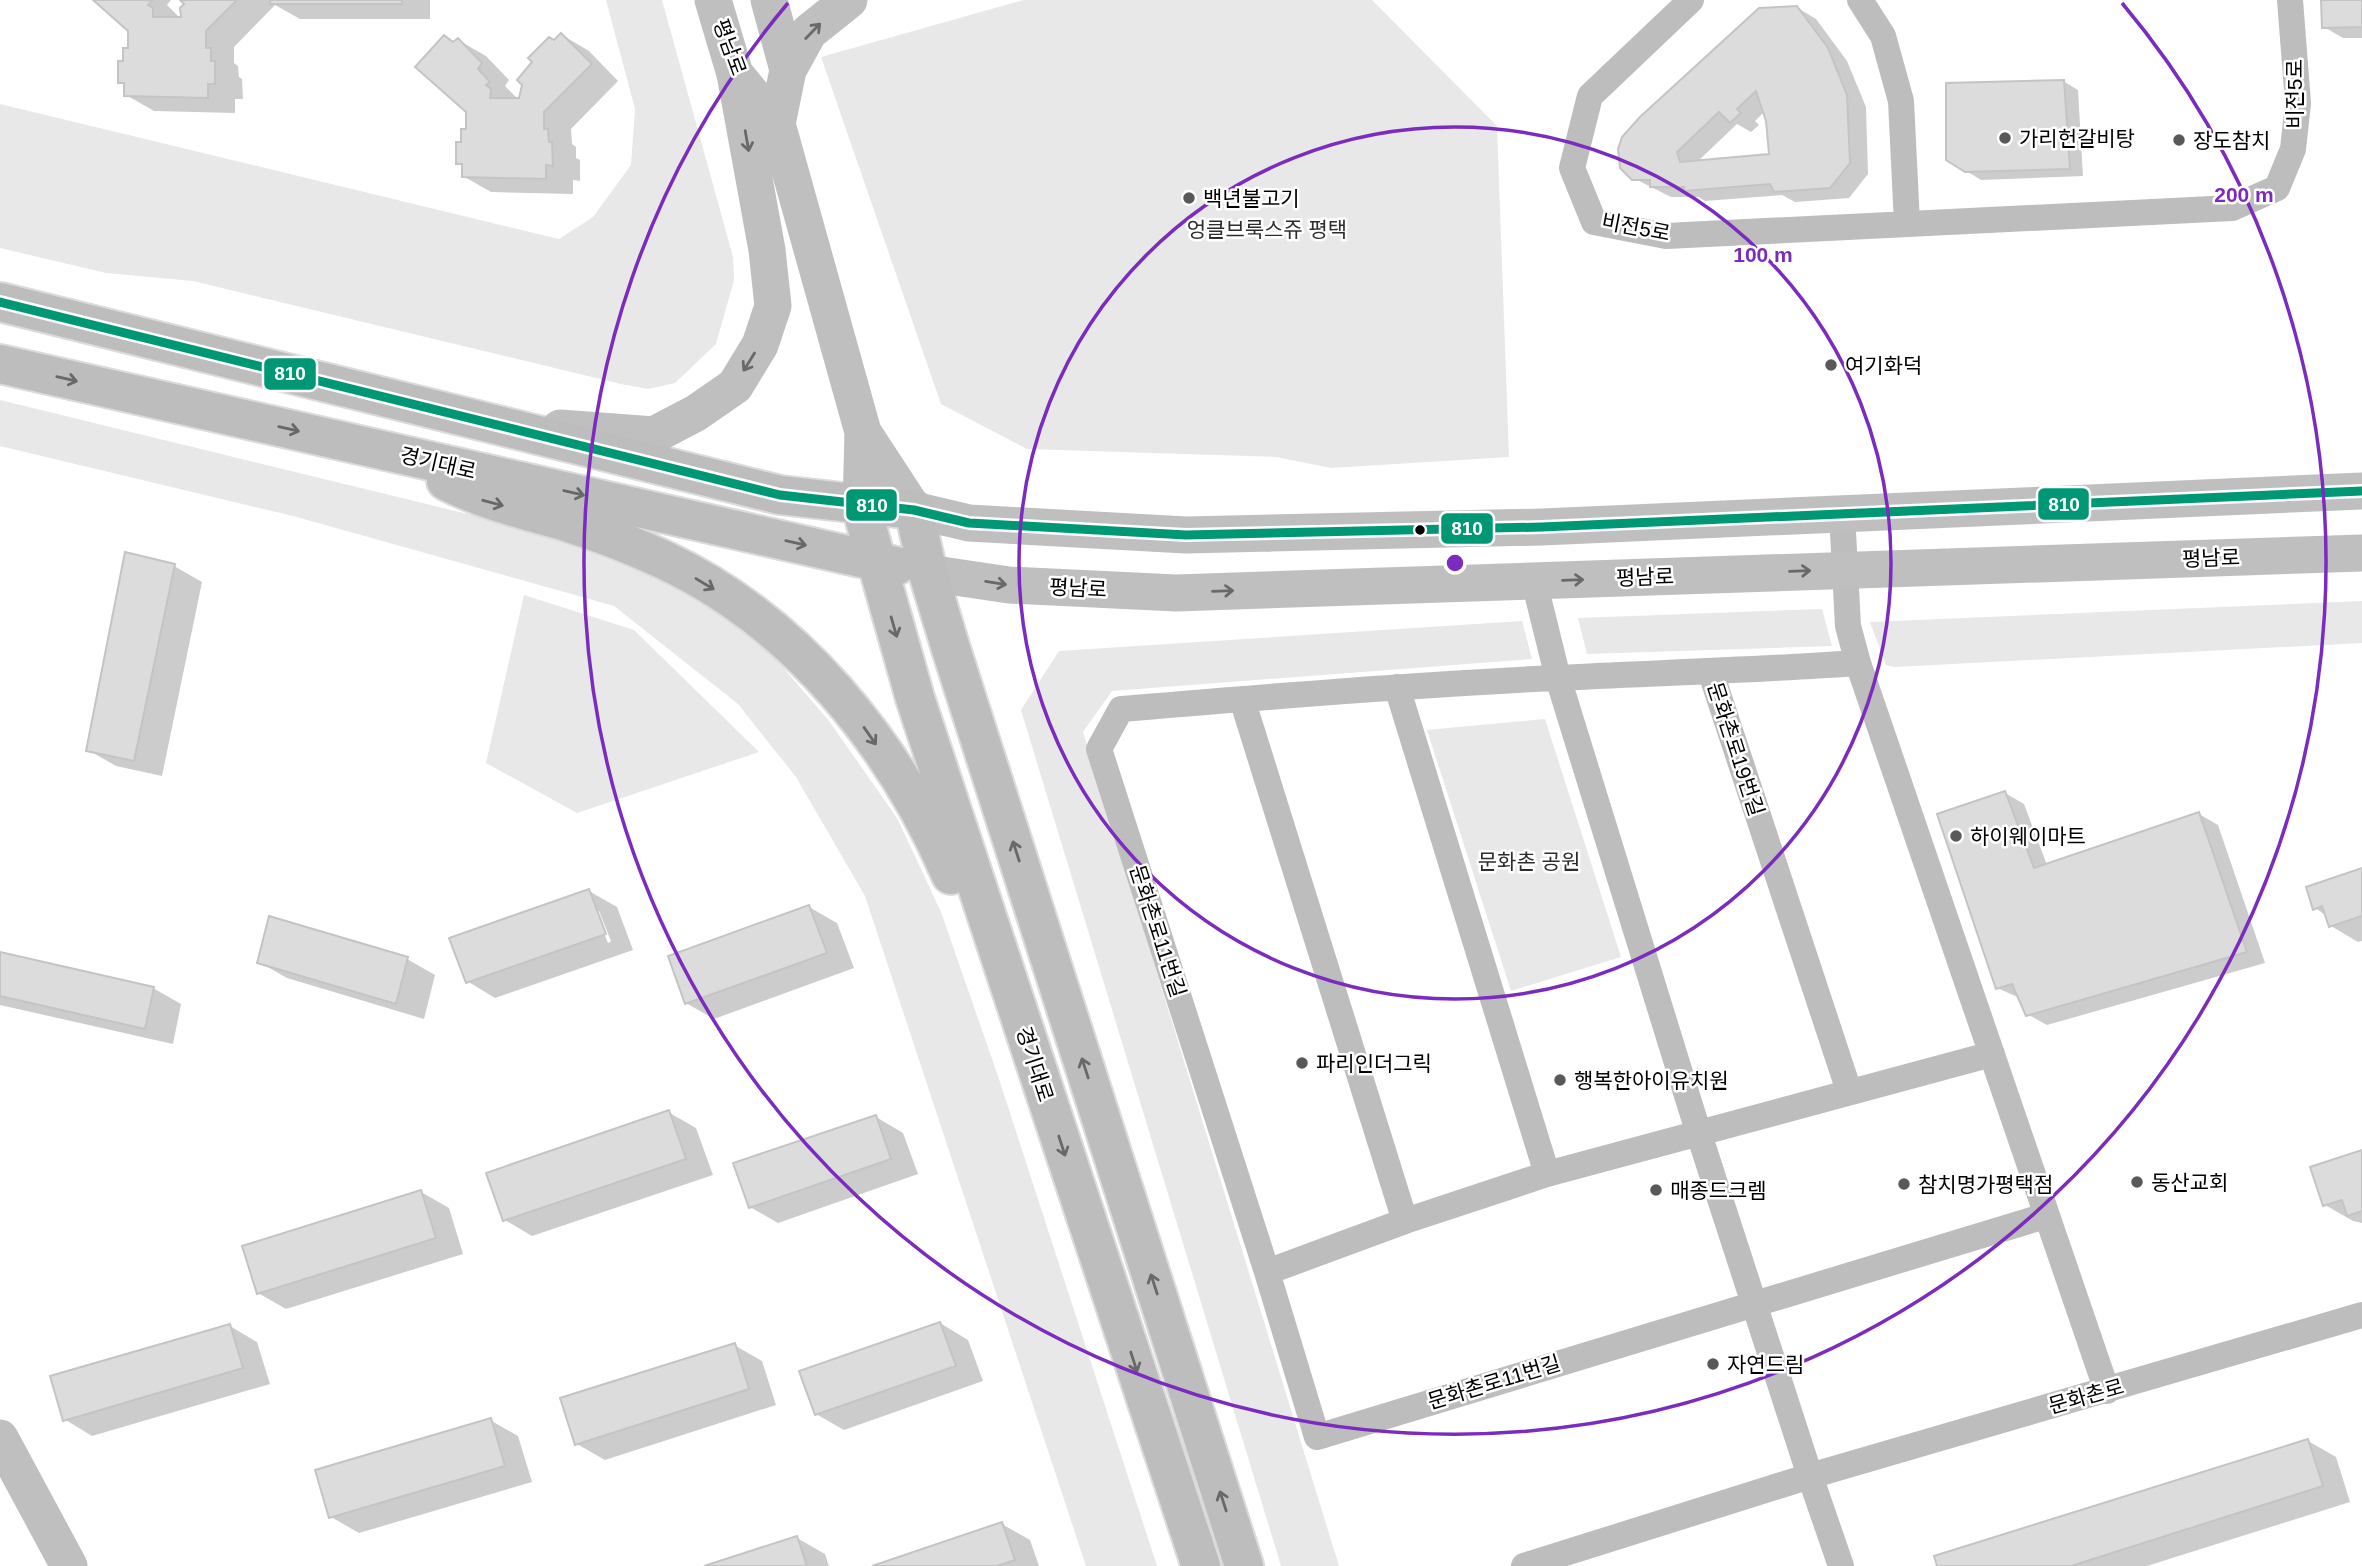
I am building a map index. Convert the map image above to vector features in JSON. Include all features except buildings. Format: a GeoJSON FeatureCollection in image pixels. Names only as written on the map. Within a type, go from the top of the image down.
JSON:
{"type":"FeatureCollection","features":[{"type":"Feature","properties":{"kind":"main road","name":"평남로"},"geometry":{"type":"LineString","coordinates":[[713,0],[735,74],[777,124],[863,432]]}},
{"type":"Feature","properties":{"kind":"main road","name":"평남로"},"geometry":{"type":"LineString","coordinates":[[769,0],[788,70],[777,124]]}},
{"type":"Feature","properties":{"kind":"main road"},"geometry":{"type":"LineString","coordinates":[[788,70],[809,32],[849,0]]}},
{"type":"Feature","properties":{"kind":"main road"},"geometry":{"type":"LineString","coordinates":[[463,417],[654,435],[696,413],[735,386],[760,345],[773,306],[767,250],[735,74]]}},
{"type":"Feature","properties":{"kind":"main road"},"geometry":{"type":"LineString","coordinates":[[0,302],[780,495],[914,510],[969,523],[1186,534],[1542,527],[2362,491]]}},
{"type":"Feature","properties":{"kind":"main road","name":"경기대로"},"geometry":{"type":"LineString","coordinates":[[0,364],[929,573]]}},
{"type":"Feature","properties":{"kind":"main road"},"geometry":{"type":"LineString","coordinates":[[861,506],[863,432]]}},
{"type":"Feature","properties":{"kind":"main road"},"geometry":{"type":"LineString","coordinates":[[863,432],[914,510],[929,573],[1244,1566]]}},
{"type":"Feature","properties":{"kind":"main road"},"geometry":{"type":"LineString","coordinates":[[388,451],[481,499],[568,523],[665,561],[752,612],[812,663],[869,733],[934,837],[970,918],[1017,1008]]}},
{"type":"Feature","properties":{"kind":"main road"},"geometry":{"type":"LineString","coordinates":[[2101,502],[2200,475],[2362,469]]}},
{"type":"Feature","properties":{"kind":"main road","name":"경기대로"},"geometry":{"type":"LineString","coordinates":[[861,506],[915,698],[1201,1566]]}},
{"type":"Feature","properties":{"kind":"main road","name":"평남로"},"geometry":{"type":"LineString","coordinates":[[929,573],[1009,585],[1176,593],[2362,553]]}},
{"type":"Feature","properties":{"kind":"main road"},"geometry":{"type":"LineString","coordinates":[[0,1438],[69,1566]]}},
{"type":"Feature","properties":{"kind":"street","name":"비전5로"},"geometry":{"type":"LineString","coordinates":[[1691,0],[1590,96],[1572,168],[1594,222],[1666,236],[2232,208],[2277,188],[2293,149],[2298,103],[2290,0]]}},
{"type":"Feature","properties":{"kind":"street"},"geometry":{"type":"LineString","coordinates":[[1860,0],[1883,36],[1901,101],[1907,223]]}},
{"type":"Feature","properties":{"kind":"street"},"geometry":{"type":"LineString","coordinates":[[1842,513],[1848,626],[1858,663],[2107,1391]]}},
{"type":"Feature","properties":{"kind":"street"},"geometry":{"type":"LineString","coordinates":[[1534,581],[1558,678],[1698,1131],[1841,1566]]}},
{"type":"Feature","properties":{"kind":"street","name":"문화촌로19번길"},"geometry":{"type":"LineString","coordinates":[[1849,1091],[1711,673],[1858,663]]}},
{"type":"Feature","properties":{"kind":"street","name":"문화촌로11번길"},"geometry":{"type":"LineString","coordinates":[[1711,673],[1397,687],[1121,709],[1099,749],[1267,1272],[1317,1437],[1755,1301]]}},
{"type":"Feature","properties":{"kind":"street"},"geometry":{"type":"LineString","coordinates":[[1397,687],[1547,1174]]}},
{"type":"Feature","properties":{"kind":"street"},"geometry":{"type":"LineString","coordinates":[[1242,699],[1405,1220]]}},
{"type":"Feature","properties":{"kind":"street"},"geometry":{"type":"LineString","coordinates":[[1267,1272],[1405,1220],[1547,1174],[1698,1131],[1992,1054]]}},
{"type":"Feature","properties":{"kind":"street"},"geometry":{"type":"LineString","coordinates":[[1755,1301],[2045,1216]]}},
{"type":"Feature","properties":{"kind":"street","name":"문화촌로"},"geometry":{"type":"LineString","coordinates":[[1524,1566],[1810,1476],[2362,1315]]}},
{"type":"Feature","properties":{"kind":"green space"},"geometry":{"type":"Polygon","coordinates":[[[606,0],[662,0],[733,257],[734,280],[716,344],[675,383],[648,389],[621,384],[193,281],[106,273],[0,248],[0,104],[559,239],[593,217],[631,165],[635,109],[606,0]]]}},
{"type":"Feature","properties":{"kind":"green space","name":"엉클브룩스쥬 평택"},"geometry":{"type":"Polygon","coordinates":[[[1023,0],[1372,0],[1497,126],[1509,457],[1331,468],[1276,457],[1027,449],[941,404],[821,57],[1023,0]]]}},
{"type":"Feature","properties":{"kind":"green space"},"geometry":{"type":"Polygon","coordinates":[[[0,400],[562,537],[694,594],[769,651],[829,721],[897,818],[941,912],[999,1079],[1157,1566],[1086,1566],[865,896],[796,777],[738,704],[614,606],[293,516],[0,446],[0,400]]]}},
{"type":"Feature","properties":{"kind":"green space"},"geometry":{"type":"Polygon","coordinates":[[[524,595],[634,630],[759,752],[577,813],[486,763],[524,595]]]}},
{"type":"Feature","properties":{"kind":"green space"},"geometry":{"type":"Polygon","coordinates":[[[2362,601],[2362,643],[1895,667],[1886,665],[1870,622],[2362,601]]]}},
{"type":"Feature","properties":{"kind":"green space"},"geometry":{"type":"Polygon","coordinates":[[[1822,609],[1832,646],[1587,654],[1578,618],[1822,609]]]}},
{"type":"Feature","properties":{"kind":"green space"},"geometry":{"type":"Polygon","coordinates":[[[1522,621],[1532,659],[1112,691],[1083,732],[1339,1566],[1281,1566],[1021,710],[1059,651],[1522,621]]]}},
{"type":"Feature","properties":{"kind":"green space","name":"문화촌 공원"},"geometry":{"type":"Polygon","coordinates":[[[1545,719],[1621,957],[1511,991],[1427,730],[1545,719]]]}},
{"type":"Feature","properties":{"kind":"transit line","name":"810"},"geometry":{"type":"LineString","coordinates":[[0,302],[780,495],[914,510],[969,523],[1186,535],[1542,527],[2362,491]]}},
{"type":"Feature","properties":{"kind":"place","name":"가리헌갈비탕"},"geometry":{"type":"Point","coordinates":[2005,138]}},
{"type":"Feature","properties":{"kind":"place","name":"장도참치"},"geometry":{"type":"Point","coordinates":[2179,140]}},
{"type":"Feature","properties":{"kind":"place","name":"백년불고기"},"geometry":{"type":"Point","coordinates":[1189,198]}},
{"type":"Feature","properties":{"kind":"place","name":"여기화덕"},"geometry":{"type":"Point","coordinates":[1831,365]}},
{"type":"Feature","properties":{"kind":"place","name":"하이웨이마트"},"geometry":{"type":"Point","coordinates":[1956,836]}},
{"type":"Feature","properties":{"kind":"place","name":"파리인더그릭"},"geometry":{"type":"Point","coordinates":[1302,1063]}},
{"type":"Feature","properties":{"kind":"place","name":"행복한아이유치원"},"geometry":{"type":"Point","coordinates":[1560,1080]}},
{"type":"Feature","properties":{"kind":"place","name":"동산교회"},"geometry":{"type":"Point","coordinates":[2137,1182]}},
{"type":"Feature","properties":{"kind":"place","name":"참치명가평택점"},"geometry":{"type":"Point","coordinates":[1904,1184]}},
{"type":"Feature","properties":{"kind":"place","name":"매종드크렘"},"geometry":{"type":"Point","coordinates":[1656,1190]}},
{"type":"Feature","properties":{"kind":"place","name":"자연드림"},"geometry":{"type":"Point","coordinates":[1713,1364]}}]}
